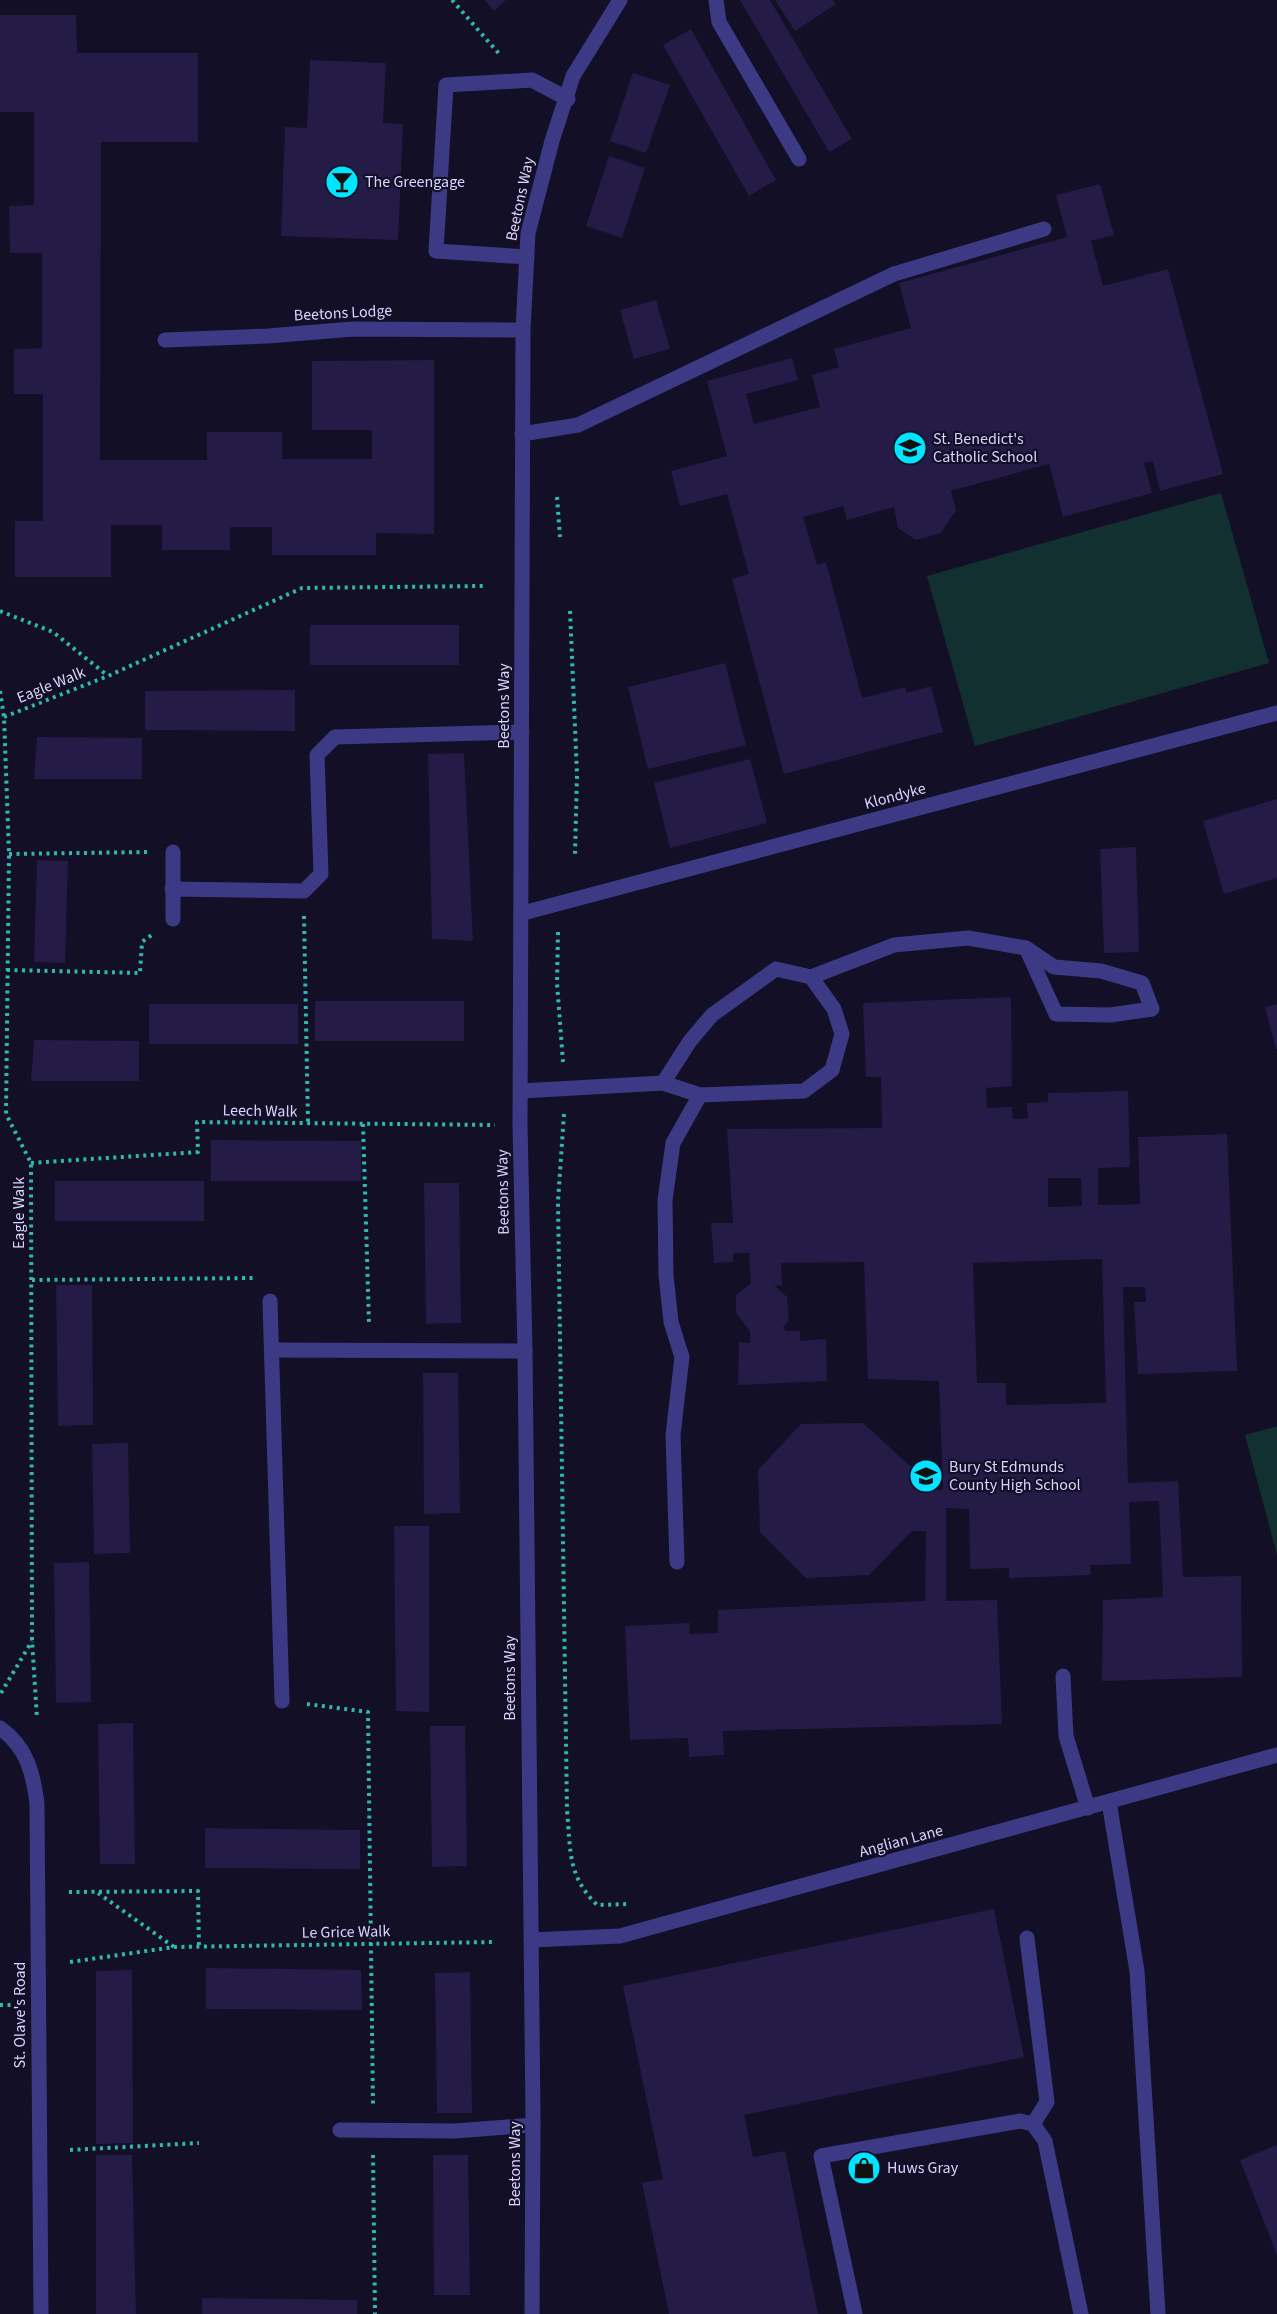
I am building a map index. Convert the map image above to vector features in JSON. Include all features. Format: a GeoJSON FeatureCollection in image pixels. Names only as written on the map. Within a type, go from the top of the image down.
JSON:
{"type":"FeatureCollection","features":[{"type":"Feature","properties":{"kind":"street","name":"Beetons Way"},"geometry":{"type":"LineString","coordinates":[[532,2314],[533,2125],[525,1351],[520,1125],[523,913],[523,330],[528,233],[552,141],[568,99],[573,76],[620,0]]}},
{"type":"Feature","properties":{"kind":"street"},"geometry":{"type":"LineString","coordinates":[[716,0],[720,22],[799,159]]}},
{"type":"Feature","properties":{"kind":"street"},"geometry":{"type":"LineString","coordinates":[[527,257],[436,251],[446,85],[532,80],[568,99]]}},
{"type":"Feature","properties":{"kind":"street"},"geometry":{"type":"LineString","coordinates":[[522,434],[578,425],[894,274],[1044,229]]}},
{"type":"Feature","properties":{"kind":"street","name":"Beetons Lodge"},"geometry":{"type":"LineString","coordinates":[[165,340],[268,336],[353,329],[523,330]]}},
{"type":"Feature","properties":{"kind":"street","name":"Klondyke"},"geometry":{"type":"LineString","coordinates":[[523,913],[1277,713]]}},
{"type":"Feature","properties":{"kind":"street"},"geometry":{"type":"LineString","coordinates":[[172,889],[304,891],[321,874],[317,755],[335,737],[522,732]]}},
{"type":"Feature","properties":{"kind":"street"},"geometry":{"type":"LineString","coordinates":[[173,852],[173,919]]}},
{"type":"Feature","properties":{"kind":"street"},"geometry":{"type":"LineString","coordinates":[[663,1083],[690,1041],[712,1015],[750,985],[776,969],[811,977],[894,945],[968,938],[1026,948],[1054,967],[1101,971],[1142,983],[1152,1009],[1110,1015],[1056,1014],[1026,948]]}},
{"type":"Feature","properties":{"kind":"street"},"geometry":{"type":"LineString","coordinates":[[521,1091],[663,1083],[700,1095],[804,1091],[832,1070],[842,1034],[834,1009],[811,977]]}},
{"type":"Feature","properties":{"kind":"street"},"geometry":{"type":"LineString","coordinates":[[677,1562],[673,1435],[682,1357],[671,1322],[666,1275],[665,1200],[673,1143],[700,1095]]}},
{"type":"Feature","properties":{"kind":"street"},"geometry":{"type":"LineString","coordinates":[[270,1301],[282,1701]]}},
{"type":"Feature","properties":{"kind":"street"},"geometry":{"type":"LineString","coordinates":[[272,1350],[525,1351]]}},
{"type":"Feature","properties":{"kind":"street"},"geometry":{"type":"LineString","coordinates":[[1063,1676],[1066,1736],[1088,1808]]}},
{"type":"Feature","properties":{"kind":"street","name":"St. Olave's Road"},"geometry":{"type":"LineString","coordinates":[[0,1728],[24,1753],[33,1774],[37,1803],[41,2314]]}},
{"type":"Feature","properties":{"kind":"street","name":"Anglian Lane"},"geometry":{"type":"LineString","coordinates":[[531,1940],[620,1936],[1277,1755]]}},
{"type":"Feature","properties":{"kind":"street"},"geometry":{"type":"LineString","coordinates":[[1109,1802],[1137,1971],[1158,2314]]}},
{"type":"Feature","properties":{"kind":"street"},"geometry":{"type":"LineString","coordinates":[[1028,1938],[1047,2102],[1033,2124]]}},
{"type":"Feature","properties":{"kind":"street"},"geometry":{"type":"LineString","coordinates":[[855,2314],[821,2156],[1020,2121],[1033,2124],[1045,2141],[1081,2314]]}},
{"type":"Feature","properties":{"kind":"street"},"geometry":{"type":"LineString","coordinates":[[340,2130],[455,2131],[533,2125]]}},
{"type":"Feature","properties":{"kind":"path"},"geometry":{"type":"LineString","coordinates":[[452,0],[502,57],[512,57]]}},
{"type":"Feature","properties":{"kind":"path"},"geometry":{"type":"LineString","coordinates":[[557,497],[560,537]]}},
{"type":"Feature","properties":{"kind":"path","name":"Eagle Walk"},"geometry":{"type":"LineString","coordinates":[[37,1718],[32,1640],[31,1163],[6,1114],[9,854],[4,717],[108,676],[302,588],[483,586]]}},
{"type":"Feature","properties":{"kind":"path"},"geometry":{"type":"LineString","coordinates":[[570,610],[577,763],[575,855]]}},
{"type":"Feature","properties":{"kind":"path"},"geometry":{"type":"LineString","coordinates":[[0,611],[53,632],[108,676]]}},
{"type":"Feature","properties":{"kind":"path"},"geometry":{"type":"LineString","coordinates":[[0,691],[4,717]]}},
{"type":"Feature","properties":{"kind":"path"},"geometry":{"type":"LineString","coordinates":[[9,854],[173,852]]}},
{"type":"Feature","properties":{"kind":"path"},"geometry":{"type":"LineString","coordinates":[[304,891],[308,1123]]}},
{"type":"Feature","properties":{"kind":"path"},"geometry":{"type":"LineString","coordinates":[[8,970],[140,973],[142,942],[173,919]]}},
{"type":"Feature","properties":{"kind":"path"},"geometry":{"type":"LineString","coordinates":[[558,926],[557,983],[564,1088],[564,1128],[558,1201],[567,1811],[574,1873],[582,1890],[597,1905],[631,1904]]}},
{"type":"Feature","properties":{"kind":"path","name":"Leech Walk"},"geometry":{"type":"LineString","coordinates":[[31,1163],[198,1152],[197,1122],[520,1125]]}},
{"type":"Feature","properties":{"kind":"path"},"geometry":{"type":"LineString","coordinates":[[363,1124],[370,1350]]}},
{"type":"Feature","properties":{"kind":"path"},"geometry":{"type":"LineString","coordinates":[[32,1280],[269,1278],[270,1301]]}},
{"type":"Feature","properties":{"kind":"path"},"geometry":{"type":"LineString","coordinates":[[0,1693],[32,1640]]}},
{"type":"Feature","properties":{"kind":"path"},"geometry":{"type":"LineString","coordinates":[[282,1701],[368,1712],[375,2314]]}},
{"type":"Feature","properties":{"kind":"path"},"geometry":{"type":"LineString","coordinates":[[69,1892],[198,1891],[199,1946]]}},
{"type":"Feature","properties":{"kind":"path"},"geometry":{"type":"LineString","coordinates":[[97,1893],[174,1947]]}},
{"type":"Feature","properties":{"kind":"path","name":"Le Grice Walk"},"geometry":{"type":"LineString","coordinates":[[70,1962],[174,1947],[494,1942]]}},
{"type":"Feature","properties":{"kind":"path"},"geometry":{"type":"LineString","coordinates":[[70,2150],[199,2143]]}},
{"type":"Feature","properties":{"kind":"green space"},"geometry":{"type":"Polygon","coordinates":[[[1221,493],[1269,663],[975,746],[927,576],[1221,493]]]}},
{"type":"Feature","properties":{"kind":"green space"},"geometry":{"type":"Polygon","coordinates":[[[1277,1426],[1277,1555],[1245,1435],[1277,1426]]]}},
{"type":"Feature","properties":{"kind":"building"},"geometry":{"type":"Polygon","coordinates":[[[485,0],[506,0],[494,11],[485,0]]]}},
{"type":"Feature","properties":{"kind":"building"},"geometry":{"type":"Polygon","coordinates":[[[740,0],[770,0],[852,139],[829,152],[740,0]]]}},
{"type":"Feature","properties":{"kind":"building"},"geometry":{"type":"Polygon","coordinates":[[[775,0],[833,0],[836,4],[795,31],[775,0]]]}},
{"type":"Feature","properties":{"kind":"building"},"geometry":{"type":"Polygon","coordinates":[[[0,15],[76,15],[77,53],[198,53],[198,142],[101,142],[100,460],[207,460],[207,432],[282,432],[282,459],[372,459],[372,430],[312,430],[312,361],[434,360],[434,534],[376,533],[376,555],[272,555],[272,527],[230,527],[230,550],[162,550],[162,525],[111,525],[111,577],[15,577],[15,521],[43,521],[43,394],[14,394],[14,349],[42,348],[42,253],[10,253],[9,206],[34,205],[34,112],[0,112],[0,15]]]}},
{"type":"Feature","properties":{"kind":"building"},"geometry":{"type":"Polygon","coordinates":[[[691,29],[776,180],[749,196],[663,45],[691,29]]]}},
{"type":"Feature","properties":{"kind":"building","name":"The Greengage"},"geometry":{"type":"Polygon","coordinates":[[[310,60],[386,63],[383,123],[403,124],[398,240],[281,236],[285,127],[307,128],[310,60]]]}},
{"type":"Feature","properties":{"kind":"building"},"geometry":{"type":"Polygon","coordinates":[[[633,73],[670,85],[646,153],[610,141],[633,73]]]}},
{"type":"Feature","properties":{"kind":"building"},"geometry":{"type":"Polygon","coordinates":[[[609,156],[645,168],[622,238],[586,226],[609,156]]]}},
{"type":"Feature","properties":{"kind":"building"},"geometry":{"type":"Polygon","coordinates":[[[1100,184],[1114,235],[1091,241],[1103,286],[1168,269],[1223,474],[1160,491],[1153,461],[1144,463],[1152,493],[1063,517],[1049,464],[951,491],[956,510],[941,533],[916,540],[898,528],[894,507],[847,520],[843,506],[803,517],[817,565],[826,562],[862,698],[905,687],[907,693],[931,686],[943,732],[784,774],[732,579],[749,574],[727,494],[680,506],[671,471],[727,456],[707,381],[792,358],[798,380],[746,394],[754,424],[820,407],[812,375],[839,367],[834,349],[911,328],[899,283],[1067,237],[1056,195],[1100,184]]]}},
{"type":"Feature","properties":{"kind":"building"},"geometry":{"type":"Polygon","coordinates":[[[656,300],[670,349],[634,359],[620,310],[656,300]]]}},
{"type":"Feature","properties":{"kind":"building"},"geometry":{"type":"Polygon","coordinates":[[[310,625],[459,625],[459,665],[310,665],[310,625]]]}},
{"type":"Feature","properties":{"kind":"building"},"geometry":{"type":"Polygon","coordinates":[[[725,663],[746,745],[648,769],[628,687],[725,663]]]}},
{"type":"Feature","properties":{"kind":"building"},"geometry":{"type":"Polygon","coordinates":[[[295,690],[295,731],[145,730],[145,691],[295,690]]]}},
{"type":"Feature","properties":{"kind":"building"},"geometry":{"type":"Polygon","coordinates":[[[37,737],[142,738],[142,779],[34,779],[37,737]]]}},
{"type":"Feature","properties":{"kind":"building"},"geometry":{"type":"Polygon","coordinates":[[[464,753],[473,941],[432,939],[428,754],[464,753]]]}},
{"type":"Feature","properties":{"kind":"building"},"geometry":{"type":"Polygon","coordinates":[[[750,759],[767,823],[670,848],[654,783],[750,759]]]}},
{"type":"Feature","properties":{"kind":"building"},"geometry":{"type":"Polygon","coordinates":[[[1277,799],[1277,878],[1224,894],[1203,821],[1277,799]]]}},
{"type":"Feature","properties":{"kind":"building"},"geometry":{"type":"Polygon","coordinates":[[[1136,847],[1139,952],[1104,953],[1100,849],[1136,847]]]}},
{"type":"Feature","properties":{"kind":"building"},"geometry":{"type":"Polygon","coordinates":[[[37,860],[68,861],[65,963],[34,962],[37,860]]]}},
{"type":"Feature","properties":{"kind":"building"},"geometry":{"type":"Polygon","coordinates":[[[1011,997],[1012,1086],[986,1088],[987,1108],[1012,1107],[1013,1119],[1028,1118],[1027,1103],[1048,1102],[1048,1093],[1128,1091],[1130,1167],[1098,1168],[1098,1205],[1140,1204],[1138,1137],[1227,1134],[1237,1371],[1138,1374],[1134,1302],[1146,1302],[1145,1287],[1123,1287],[1128,1483],[1178,1481],[1183,1577],[1241,1576],[1242,1677],[1102,1681],[1103,1600],[1163,1597],[1159,1501],[1129,1502],[1131,1564],[1090,1565],[1091,1575],[1009,1578],[1009,1568],[970,1569],[969,1509],[946,1508],[946,1601],[997,1600],[1002,1724],[723,1731],[724,1755],[689,1757],[688,1738],[630,1740],[625,1626],[690,1623],[689,1634],[718,1633],[718,1610],[925,1601],[926,1531],[912,1531],[869,1575],[806,1578],[760,1532],[758,1470],[801,1424],[863,1423],[910,1466],[924,1467],[927,1489],[943,1490],[939,1381],[868,1379],[864,1262],[781,1263],[782,1286],[774,1285],[787,1297],[789,1321],[783,1327],[786,1331],[800,1331],[800,1341],[826,1339],[827,1381],[738,1385],[739,1342],[750,1343],[750,1331],[736,1313],[736,1295],[751,1283],[749,1253],[733,1253],[733,1262],[714,1263],[711,1223],[733,1223],[727,1129],[882,1128],[881,1077],[866,1077],[863,1003],[1011,997]],[[1048,1178],[1048,1207],[1082,1206],[1081,1178],[1048,1178]],[[1102,1259],[973,1263],[977,1383],[1006,1383],[1006,1405],[1106,1403],[1102,1259]]]}},
{"type":"Feature","properties":{"kind":"building"},"geometry":{"type":"Polygon","coordinates":[[[315,1001],[464,1001],[464,1041],[315,1041],[315,1001]]]}},
{"type":"Feature","properties":{"kind":"building"},"geometry":{"type":"Polygon","coordinates":[[[149,1004],[298,1004],[298,1044],[149,1044],[149,1004]]]}},
{"type":"Feature","properties":{"kind":"building"},"geometry":{"type":"Polygon","coordinates":[[[1277,1004],[1277,1049],[1276,1049],[1265,1007],[1277,1004]]]}},
{"type":"Feature","properties":{"kind":"building"},"geometry":{"type":"Polygon","coordinates":[[[34,1040],[139,1041],[139,1081],[31,1081],[34,1040]]]}},
{"type":"Feature","properties":{"kind":"building"},"geometry":{"type":"Polygon","coordinates":[[[211,1140],[361,1141],[361,1181],[211,1181],[211,1140]]]}},
{"type":"Feature","properties":{"kind":"building"},"geometry":{"type":"Polygon","coordinates":[[[55,1181],[204,1181],[204,1221],[55,1221],[55,1181]]]}},
{"type":"Feature","properties":{"kind":"building"},"geometry":{"type":"Polygon","coordinates":[[[424,1183],[459,1183],[461,1323],[426,1324],[424,1183]]]}},
{"type":"Feature","properties":{"kind":"building"},"geometry":{"type":"Polygon","coordinates":[[[56,1285],[92,1285],[93,1425],[58,1426],[56,1285]]]}},
{"type":"Feature","properties":{"kind":"building"},"geometry":{"type":"Polygon","coordinates":[[[423,1373],[458,1373],[460,1513],[424,1514],[423,1373]]]}},
{"type":"Feature","properties":{"kind":"building"},"geometry":{"type":"Polygon","coordinates":[[[128,1443],[130,1553],[94,1554],[92,1444],[128,1443]]]}},
{"type":"Feature","properties":{"kind":"building"},"geometry":{"type":"Polygon","coordinates":[[[394,1526],[429,1526],[429,1712],[396,1711],[394,1526]]]}},
{"type":"Feature","properties":{"kind":"building"},"geometry":{"type":"Polygon","coordinates":[[[89,1562],[91,1702],[56,1703],[54,1563],[89,1562]]]}},
{"type":"Feature","properties":{"kind":"building"},"geometry":{"type":"Polygon","coordinates":[[[133,1723],[135,1864],[100,1864],[98,1724],[133,1723]]]}},
{"type":"Feature","properties":{"kind":"building"},"geometry":{"type":"Polygon","coordinates":[[[430,1726],[465,1726],[467,1866],[432,1867],[430,1726]]]}},
{"type":"Feature","properties":{"kind":"building"},"geometry":{"type":"Polygon","coordinates":[[[205,1828],[360,1830],[360,1869],[205,1868],[205,1828]]]}},
{"type":"Feature","properties":{"kind":"building"},"geometry":{"type":"Polygon","coordinates":[[[994,1909],[1024,2057],[744,2115],[753,2157],[785,2151],[818,2314],[669,2314],[642,2183],[663,2179],[623,1986],[994,1909]]]}},
{"type":"Feature","properties":{"kind":"building"},"geometry":{"type":"Polygon","coordinates":[[[206,1968],[361,1970],[362,2010],[206,2009],[206,1968]]]}},
{"type":"Feature","properties":{"kind":"building"},"geometry":{"type":"Polygon","coordinates":[[[132,1970],[133,2143],[96,2144],[96,1971],[132,1970]]]}},
{"type":"Feature","properties":{"kind":"building"},"geometry":{"type":"Polygon","coordinates":[[[470,1972],[472,2113],[437,2113],[435,1973],[470,1972]]]}},
{"type":"Feature","properties":{"kind":"building"},"geometry":{"type":"Polygon","coordinates":[[[1277,2145],[1277,2255],[1240,2160],[1277,2145]]]}},
{"type":"Feature","properties":{"kind":"building"},"geometry":{"type":"Polygon","coordinates":[[[96,2155],[132,2155],[136,2314],[96,2314],[96,2155]]]}},
{"type":"Feature","properties":{"kind":"building"},"geometry":{"type":"Polygon","coordinates":[[[433,2155],[468,2155],[470,2295],[434,2295],[433,2155]]]}},
{"type":"Feature","properties":{"kind":"building"},"geometry":{"type":"Polygon","coordinates":[[[202,2298],[357,2300],[357,2314],[202,2314],[202,2298]]]}},
{"type":"Feature","properties":{"kind":"place","name":"The Greengage"},"geometry":{"type":"Point","coordinates":[342,182]}},
{"type":"Feature","properties":{"kind":"place","name":"St. Benedict's Catholic School"},"geometry":{"type":"Point","coordinates":[910,448]}},
{"type":"Feature","properties":{"kind":"place","name":"Bury St Edmunds County High School"},"geometry":{"type":"Point","coordinates":[926,1476]}},
{"type":"Feature","properties":{"kind":"place","name":"Huws Gray"},"geometry":{"type":"Point","coordinates":[864,2168]}}]}
